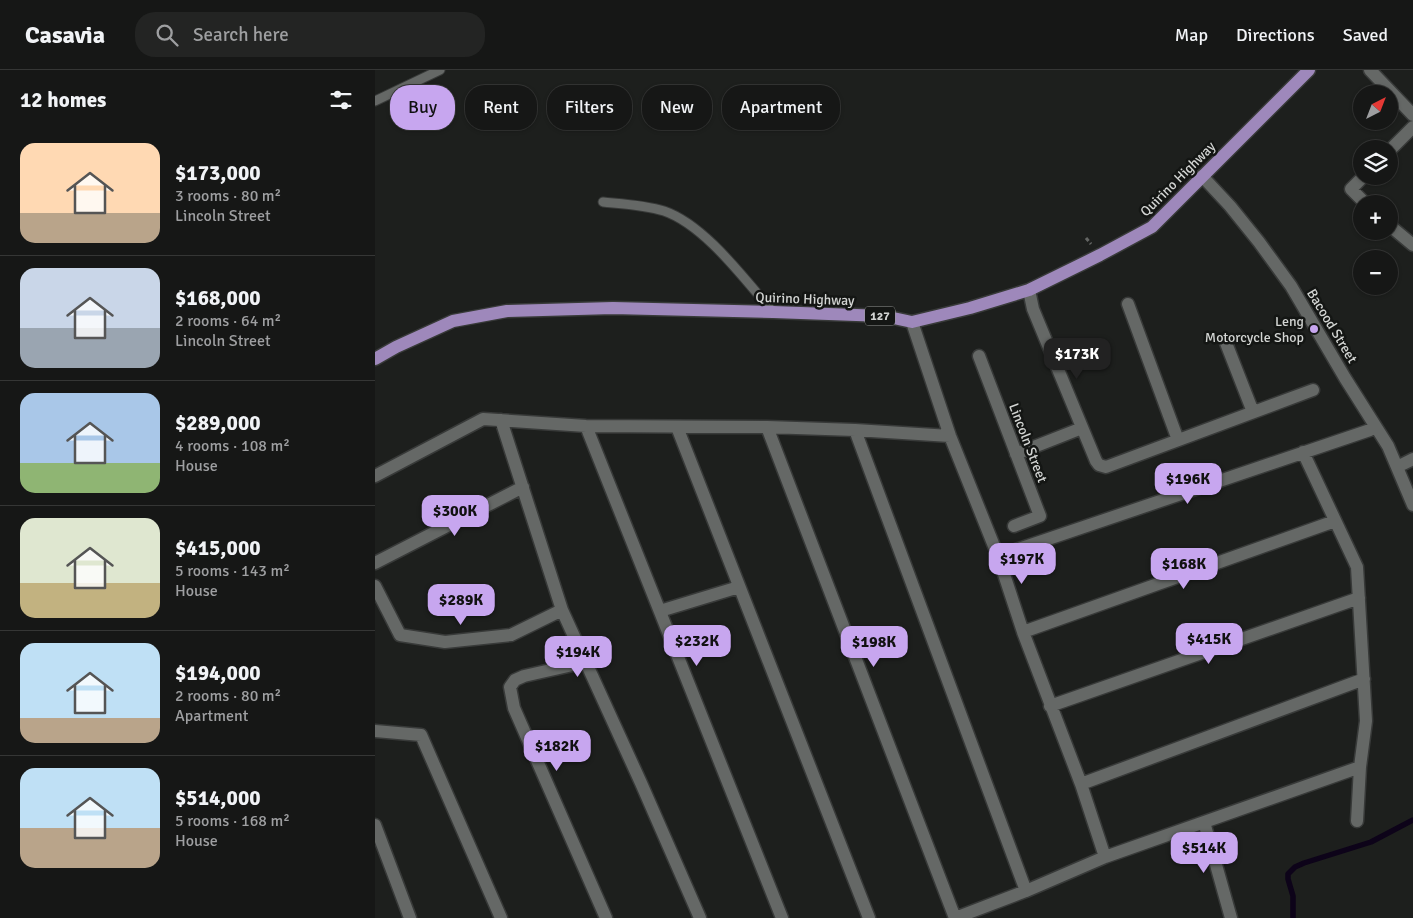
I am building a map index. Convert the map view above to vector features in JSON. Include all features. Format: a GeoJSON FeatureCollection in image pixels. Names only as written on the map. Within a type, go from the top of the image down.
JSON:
{"type":"FeatureCollection","features":[{"type":"Feature","properties":{"kind":"main road","name":"Quirino Highway"},"geometry":{"type":"LineString","coordinates":[[375,359],[396,347],[453,321],[507,310],[613,308],[773,312],[883,316],[912,322],[971,308],[1029,290],[1152,227],[1309,70]]}},
{"type":"Feature","properties":{"kind":"street"},"geometry":{"type":"LineString","coordinates":[[1370,70],[1413,115]]}},
{"type":"Feature","properties":{"kind":"street"},"geometry":{"type":"LineString","coordinates":[[1398,142],[1413,127]]}},
{"type":"Feature","properties":{"kind":"street","name":"Bacood Street"},"geometry":{"type":"LineString","coordinates":[[1201,176],[1230,206],[1291,286],[1345,378],[1388,446],[1413,505]]}},
{"type":"Feature","properties":{"kind":"street"},"geometry":{"type":"LineString","coordinates":[[1355,185],[1351,189],[1357,195]]}},
{"type":"Feature","properties":{"kind":"street"},"geometry":{"type":"LineString","coordinates":[[1398,232],[1413,246]]}},
{"type":"Feature","properties":{"kind":"street"},"geometry":{"type":"LineString","coordinates":[[1029,290],[1033,309],[1095,461],[1099,465],[1106,467],[1313,390]]}},
{"type":"Feature","properties":{"kind":"street"},"geometry":{"type":"LineString","coordinates":[[1128,304],[1178,440]]}},
{"type":"Feature","properties":{"kind":"street"},"geometry":{"type":"LineString","coordinates":[[912,322],[950,436],[999,556],[1023,632],[1081,784],[1105,858]]}},
{"type":"Feature","properties":{"kind":"street"},"geometry":{"type":"LineString","coordinates":[[1226,343],[1253,412]]}},
{"type":"Feature","properties":{"kind":"street","name":"Lincoln Street"},"geometry":{"type":"LineString","coordinates":[[979,356],[1040,516],[1014,526]]}},
{"type":"Feature","properties":{"kind":"street"},"geometry":{"type":"LineString","coordinates":[[375,476],[483,419],[586,426],[855,430],[950,436]]}},
{"type":"Feature","properties":{"kind":"street"},"geometry":{"type":"LineString","coordinates":[[501,420],[562,610],[641,782],[700,918]]}},
{"type":"Feature","properties":{"kind":"street"},"geometry":{"type":"LineString","coordinates":[[586,426],[782,918]]}},
{"type":"Feature","properties":{"kind":"street"},"geometry":{"type":"LineString","coordinates":[[677,427],[869,918]]}},
{"type":"Feature","properties":{"kind":"street"},"geometry":{"type":"LineString","coordinates":[[767,428],[955,918],[1105,858],[1359,767]]}},
{"type":"Feature","properties":{"kind":"street"},"geometry":{"type":"LineString","coordinates":[[1016,454],[1082,428]]}},
{"type":"Feature","properties":{"kind":"street"},"geometry":{"type":"LineString","coordinates":[[855,430],[1026,891]]}},
{"type":"Feature","properties":{"kind":"street"},"geometry":{"type":"LineString","coordinates":[[999,556],[1370,430]]}},
{"type":"Feature","properties":{"kind":"street"},"geometry":{"type":"LineString","coordinates":[[1303,452],[1357,567],[1366,721],[1359,767],[1357,821]]}},
{"type":"Feature","properties":{"kind":"street"},"geometry":{"type":"LineString","coordinates":[[1397,467],[1413,459]]}},
{"type":"Feature","properties":{"kind":"street"},"geometry":{"type":"LineString","coordinates":[[375,562],[523,487]]}},
{"type":"Feature","properties":{"kind":"street"},"geometry":{"type":"LineString","coordinates":[[1023,632],[1335,521]]}},
{"type":"Feature","properties":{"kind":"street"},"geometry":{"type":"LineString","coordinates":[[375,586],[400,635],[445,642],[511,635],[562,610]]}},
{"type":"Feature","properties":{"kind":"street"},"geometry":{"type":"LineString","coordinates":[[660,611],[739,587]]}},
{"type":"Feature","properties":{"kind":"street"},"geometry":{"type":"LineString","coordinates":[[1051,706],[1359,598]]}},
{"type":"Feature","properties":{"kind":"street"},"geometry":{"type":"LineString","coordinates":[[586,662],[524,676],[515,680],[510,688],[513,708],[606,918]]}},
{"type":"Feature","properties":{"kind":"street"},"geometry":{"type":"LineString","coordinates":[[1081,784],[1363,679]]}},
{"type":"Feature","properties":{"kind":"street"},"geometry":{"type":"LineString","coordinates":[[375,731],[421,735],[501,918]]}},
{"type":"Feature","properties":{"kind":"street"},"geometry":{"type":"LineString","coordinates":[[1204,822],[1231,918]]}},
{"type":"Feature","properties":{"kind":"street"},"geometry":{"type":"LineString","coordinates":[[375,825],[380,855],[409,918]]}},
{"type":"Feature","properties":{"kind":"lane"},"geometry":{"type":"LineString","coordinates":[[375,101],[440,70]]}},
{"type":"Feature","properties":{"kind":"lane"},"geometry":{"type":"LineString","coordinates":[[603,202],[650,207],[678,217],[693,227],[717,249],[773,312]]}},
{"type":"Feature","properties":{"kind":"waterway"},"geometry":{"type":"LineString","coordinates":[[1293,918],[1293,896],[1288,874],[1295,867],[1371,842],[1413,820]]}},
{"type":"Feature","properties":{"kind":"place","name":"Leng Motorcycle Shop"},"geometry":{"type":"Point","coordinates":[1314,329]}}]}
